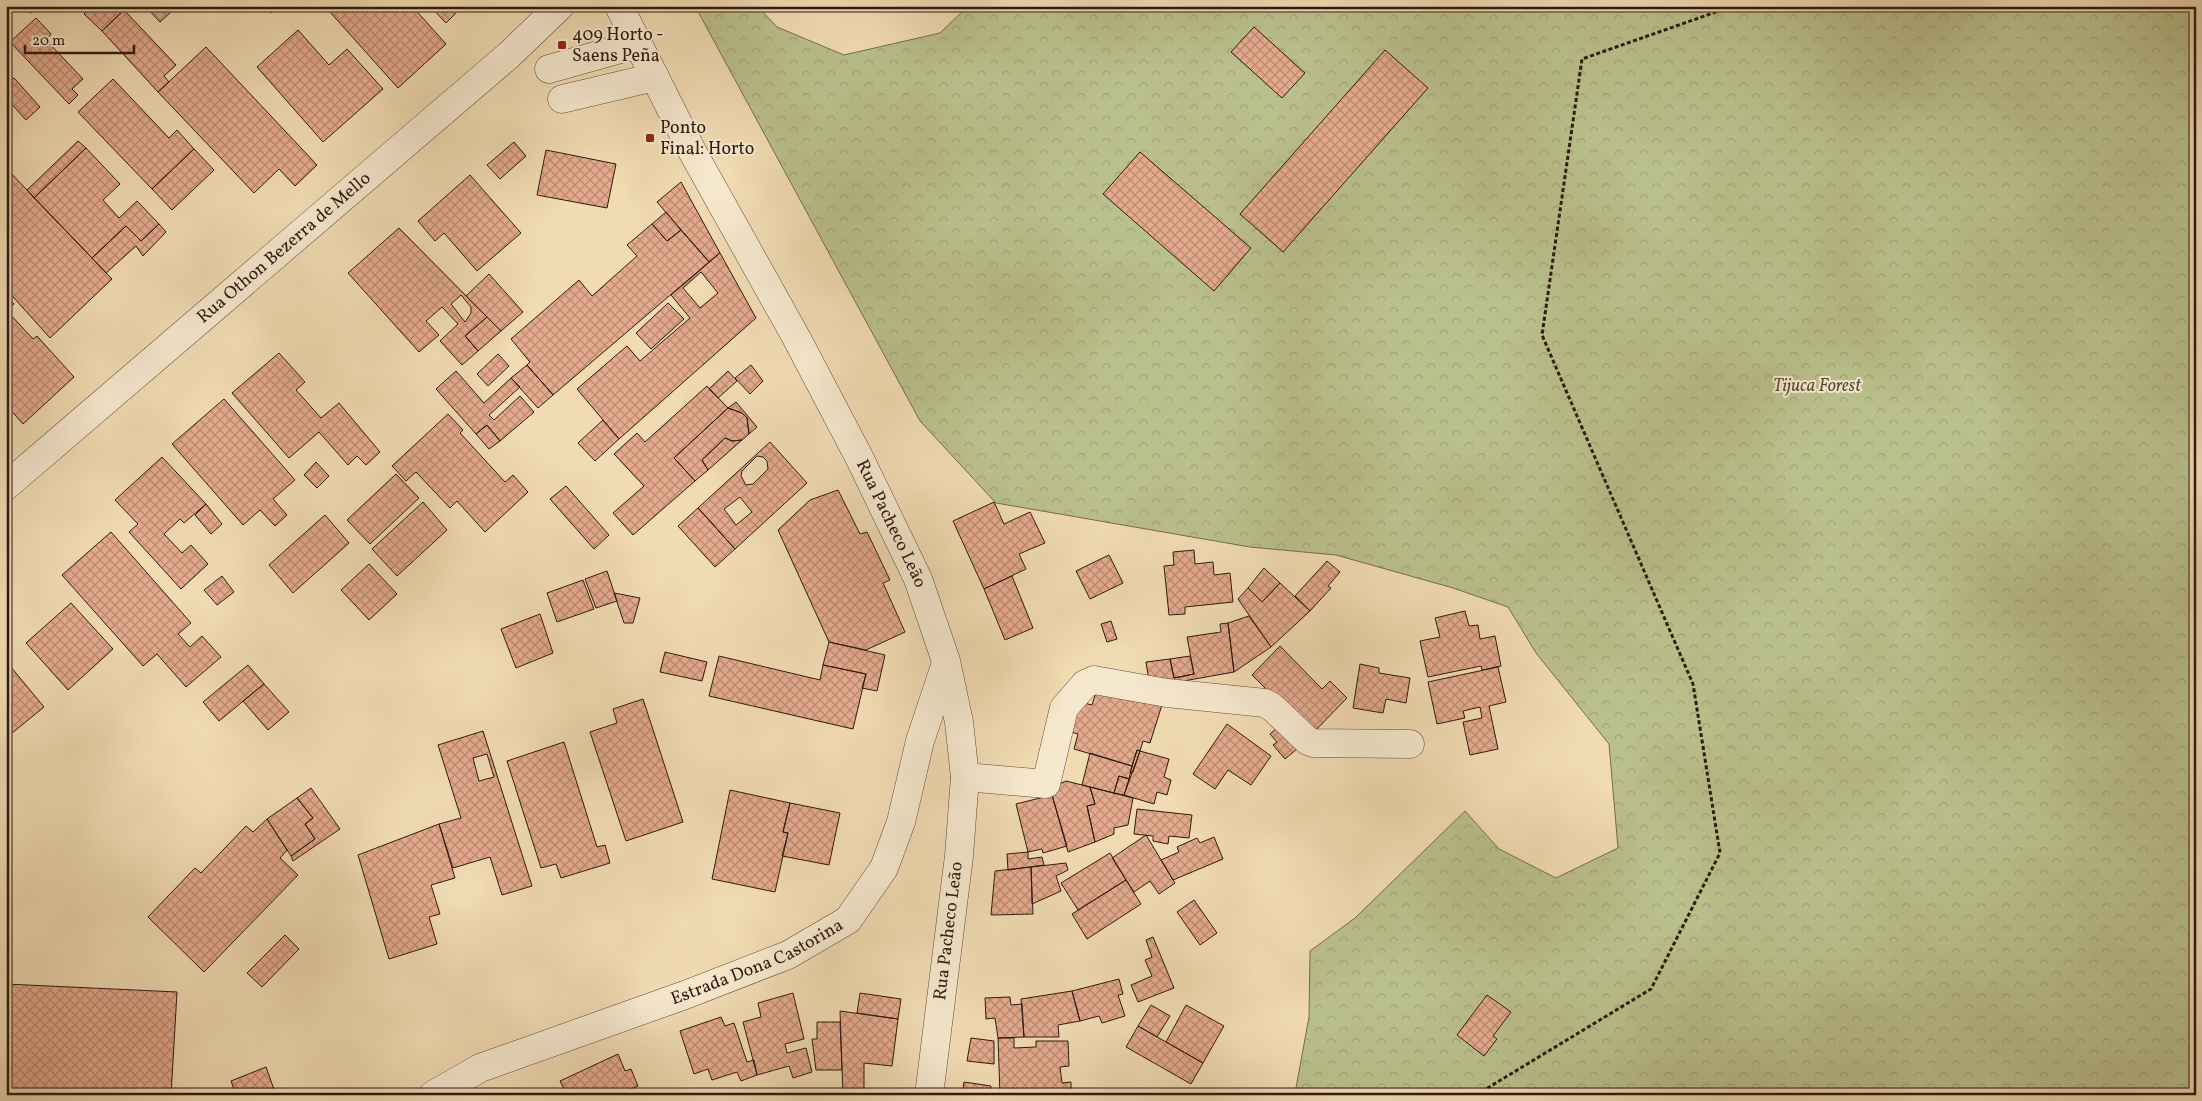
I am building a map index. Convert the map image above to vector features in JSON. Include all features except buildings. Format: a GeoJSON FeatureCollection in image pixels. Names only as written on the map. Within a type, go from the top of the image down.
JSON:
{"type":"FeatureCollection","features":[{"type":"Feature","properties":{"kind":"street","name":"Rua Othon Bezerra de Mello"},"geometry":{"type":"LineString","coordinates":[[6,486],[502,62],[560,6]]}},
{"type":"Feature","properties":{"kind":"street","name":"Rua Pacheco Leão"},"geometry":{"type":"LineString","coordinates":[[619,6],[692,151],[796,337],[858,457],[918,579],[946,661],[960,722],[965,777],[959,856],[928,1095]]}},
{"type":"Feature","properties":{"kind":"street"},"geometry":{"type":"LineString","coordinates":[[549,69],[638,44]]}},
{"type":"Feature","properties":{"kind":"street"},"geometry":{"type":"LineString","coordinates":[[562,98],[655,76]]}},
{"type":"Feature","properties":{"kind":"street","name":"Estrada Dona Castorina"},"geometry":{"type":"LineString","coordinates":[[433,1095],[480,1068],[685,995],[788,955],[848,920],[884,868],[901,822],[920,741],[946,661]]}},
{"type":"Feature","properties":{"kind":"street"},"geometry":{"type":"LineString","coordinates":[[965,777],[1041,785],[1048,783],[1060,717],[1064,708],[1085,684],[1094,680],[1166,693],[1265,704],[1272,707],[1308,741],[1313,743],[1410,744]]}},
{"type":"Feature","properties":{"kind":"path"},"geometry":{"type":"LineString","coordinates":[[1476,1095],[1651,989],[1720,853],[1693,684],[1542,335],[1582,59],[1732,6]]}},
{"type":"Feature","properties":{"kind":"green space","name":"Tijuca Forest"},"geometry":{"type":"Polygon","coordinates":[[[695,6],[757,6],[777,27],[844,55],[940,33],[968,6],[2196,6],[2196,1095],[1291,1095],[1296,1088],[1309,1017],[1310,951],[1355,918],[1465,811],[1499,849],[1556,878],[1618,848],[1609,744],[1536,653],[1508,607],[1453,588],[1336,555],[1250,547],[996,503],[920,421],[695,6]]]}},
{"type":"Feature","properties":{"kind":"place","name":"409 Horto - Saens Peña"},"geometry":{"type":"Point","coordinates":[562,45]}},
{"type":"Feature","properties":{"kind":"place","name":"Ponto Final: Horto"},"geometry":{"type":"Point","coordinates":[650,138]}}]}
